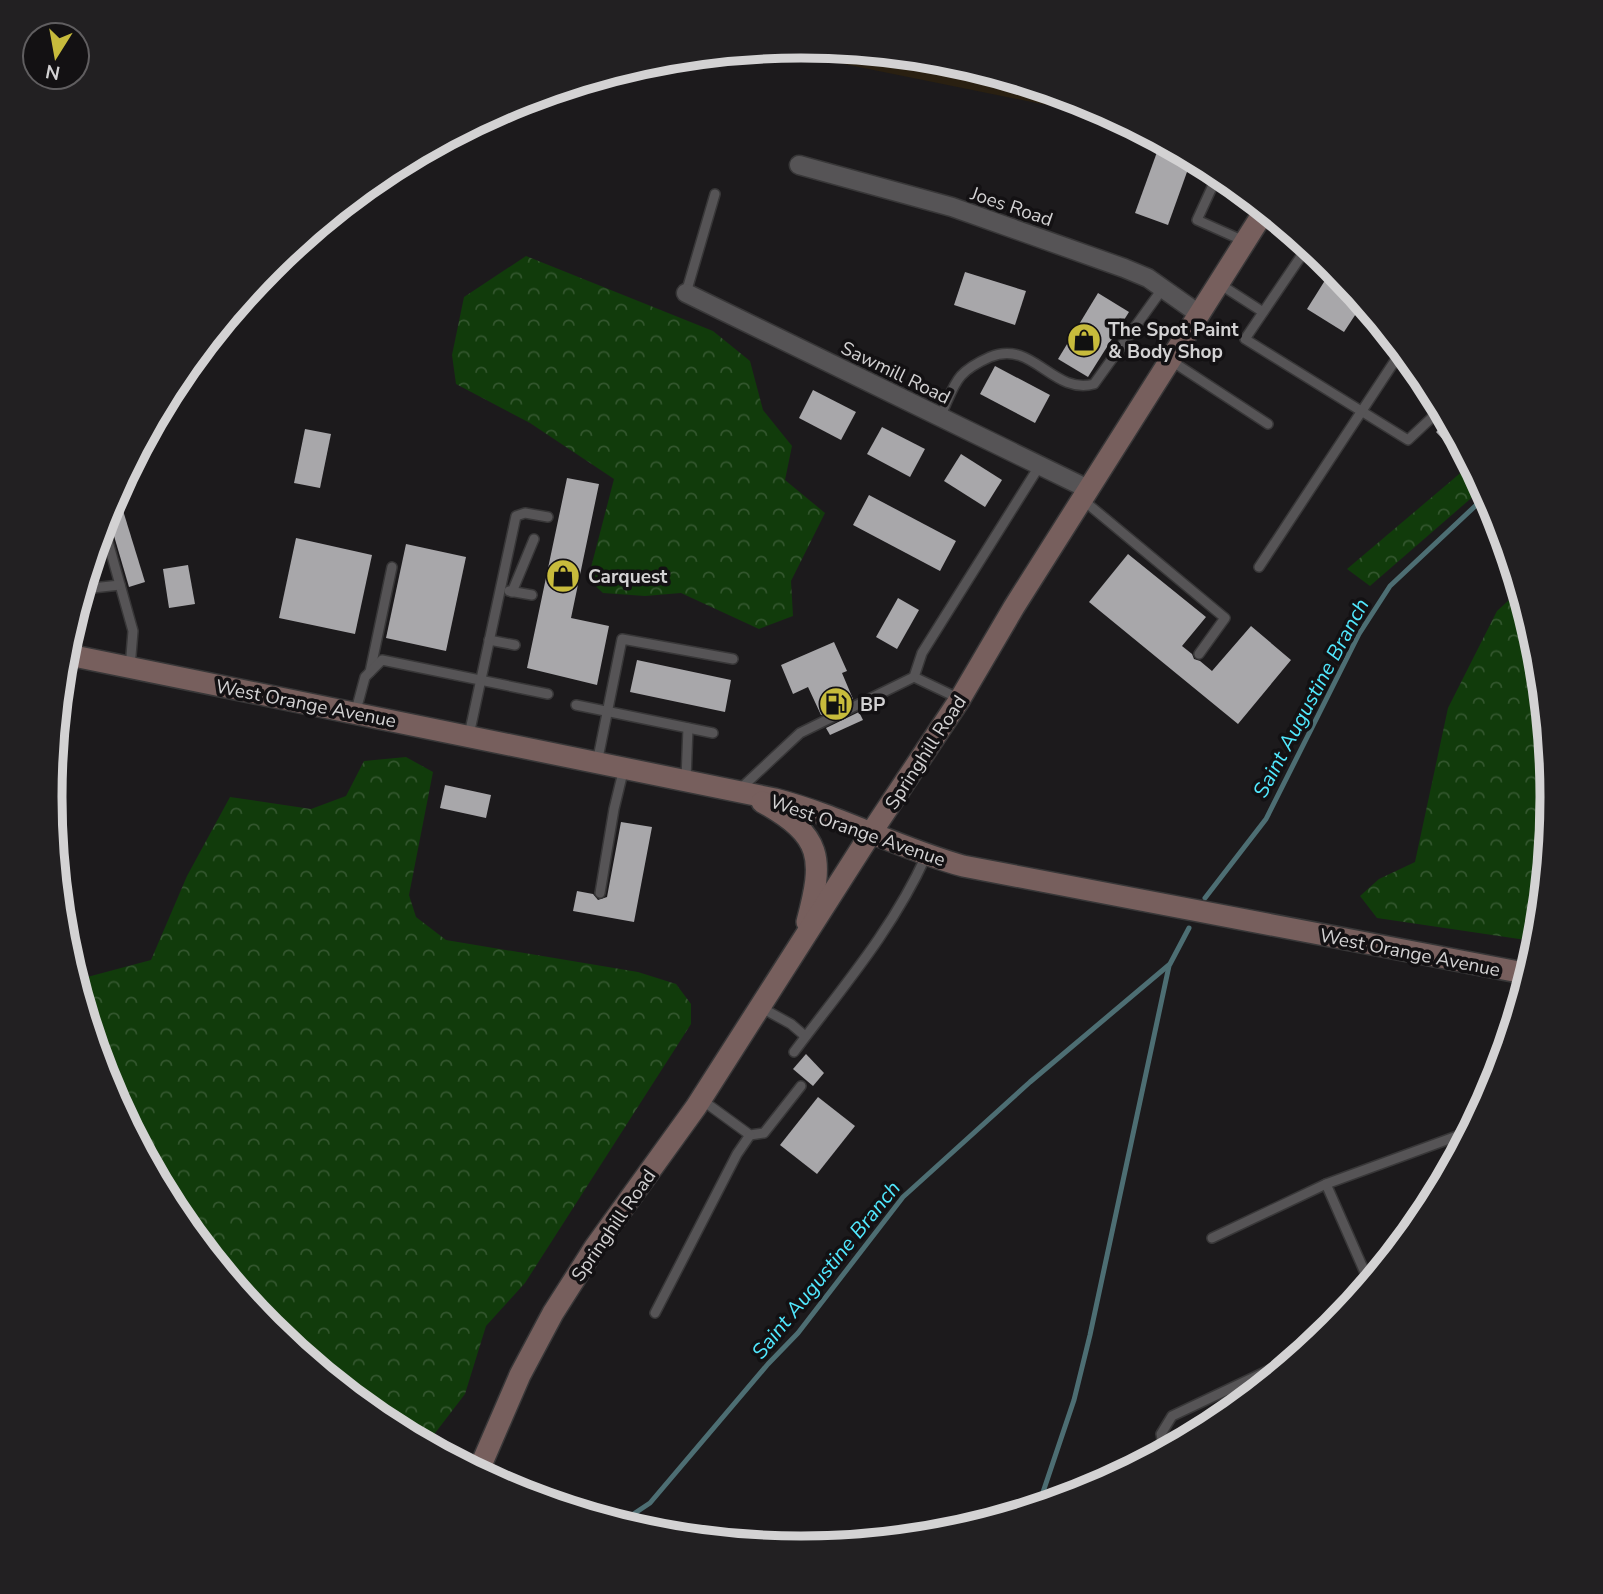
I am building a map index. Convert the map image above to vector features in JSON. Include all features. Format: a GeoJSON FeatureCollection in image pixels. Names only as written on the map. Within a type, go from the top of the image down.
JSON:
{"type":"FeatureCollection","features":[{"type":"Feature","properties":{"kind":"main road","name":"Springhill Road"},"geometry":{"type":"LineString","coordinates":[[482,1463],[520,1375],[552,1312],[701,1099],[960,699],[1085,494],[1260,218]]}},
{"type":"Feature","properties":{"kind":"main road","name":"West Orange Avenue"},"geometry":{"type":"LineString","coordinates":[[75,656],[738,791],[807,808],[926,856],[999,874],[1520,972]]}},
{"type":"Feature","properties":{"kind":"main road"},"geometry":{"type":"LineString","coordinates":[[738,791],[769,806],[789,820],[809,839],[817,853],[816,884],[802,941]]}},
{"type":"Feature","properties":{"kind":"street","name":"Joes Road"},"geometry":{"type":"LineString","coordinates":[[799,165],[952,207],[1124,268],[1148,278],[1199,314]]}},
{"type":"Feature","properties":{"kind":"street","name":"Sawmill Road"},"geometry":{"type":"LineString","coordinates":[[686,293],[1040,465],[1085,494]]}},
{"type":"Feature","properties":{"kind":"lane"},"geometry":{"type":"LineString","coordinates":[[1214,183],[1197,220],[1245,241]]}},
{"type":"Feature","properties":{"kind":"lane"},"geometry":{"type":"LineString","coordinates":[[686,293],[715,194]]}},
{"type":"Feature","properties":{"kind":"lane"},"geometry":{"type":"LineString","coordinates":[[1303,254],[1245,339],[1408,440],[1434,415]]}},
{"type":"Feature","properties":{"kind":"lane"},"geometry":{"type":"LineString","coordinates":[[1218,283],[1263,312]]}},
{"type":"Feature","properties":{"kind":"lane"},"geometry":{"type":"LineString","coordinates":[[940,417],[958,377],[969,367],[1002,352],[1016,353],[1068,383],[1083,387],[1094,384],[1163,288]]}},
{"type":"Feature","properties":{"kind":"lane"},"geometry":{"type":"LineString","coordinates":[[1259,566],[1396,359]]}},
{"type":"Feature","properties":{"kind":"lane"},"geometry":{"type":"LineString","coordinates":[[1170,360],[1268,424]]}},
{"type":"Feature","properties":{"kind":"lane"},"geometry":{"type":"LineString","coordinates":[[738,791],[800,733],[914,677],[922,653],[1040,465]]}},
{"type":"Feature","properties":{"kind":"lane"},"geometry":{"type":"LineString","coordinates":[[1085,494],[1225,618],[1199,654]]}},
{"type":"Feature","properties":{"kind":"lane"},"geometry":{"type":"LineString","coordinates":[[469,736],[516,516],[525,513],[548,517]]}},
{"type":"Feature","properties":{"kind":"lane"},"geometry":{"type":"LineString","coordinates":[[512,592],[534,539]]}},
{"type":"Feature","properties":{"kind":"lane"},"geometry":{"type":"LineString","coordinates":[[108,542],[133,631],[130,668]]}},
{"type":"Feature","properties":{"kind":"lane"},"geometry":{"type":"LineString","coordinates":[[370,673],[392,567]]}},
{"type":"Feature","properties":{"kind":"lane"},"geometry":{"type":"LineString","coordinates":[[92,588],[120,585]]}},
{"type":"Feature","properties":{"kind":"lane"},"geometry":{"type":"LineString","coordinates":[[500,590],[532,596]]}},
{"type":"Feature","properties":{"kind":"lane"},"geometry":{"type":"LineString","coordinates":[[597,762],[622,639],[733,659]]}},
{"type":"Feature","properties":{"kind":"lane"},"geometry":{"type":"LineString","coordinates":[[489,640],[515,645]]}},
{"type":"Feature","properties":{"kind":"lane"},"geometry":{"type":"LineString","coordinates":[[355,713],[365,677],[382,660],[548,694]]}},
{"type":"Feature","properties":{"kind":"lane"},"geometry":{"type":"LineString","coordinates":[[914,677],[960,699]]}},
{"type":"Feature","properties":{"kind":"lane"},"geometry":{"type":"LineString","coordinates":[[576,705],[713,733]]}},
{"type":"Feature","properties":{"kind":"lane"},"geometry":{"type":"LineString","coordinates":[[686,781],[688,728]]}},
{"type":"Feature","properties":{"kind":"lane"},"geometry":{"type":"LineString","coordinates":[[600,893],[624,768]]}},
{"type":"Feature","properties":{"kind":"lane"},"geometry":{"type":"LineString","coordinates":[[793,1052],[886,930],[914,883],[926,856]]}},
{"type":"Feature","properties":{"kind":"lane"},"geometry":{"type":"LineString","coordinates":[[760,1007],[792,1024],[805,1036]]}},
{"type":"Feature","properties":{"kind":"lane"},"geometry":{"type":"LineString","coordinates":[[701,1099],[750,1135],[764,1133],[801,1086]]}},
{"type":"Feature","properties":{"kind":"lane"},"geometry":{"type":"LineString","coordinates":[[655,1313],[737,1154],[750,1135]]}},
{"type":"Feature","properties":{"kind":"lane"},"geometry":{"type":"LineString","coordinates":[[1212,1238],[1326,1184],[1459,1135]]}},
{"type":"Feature","properties":{"kind":"lane"},"geometry":{"type":"LineString","coordinates":[[1326,1184],[1366,1274]]}},
{"type":"Feature","properties":{"kind":"lane"},"geometry":{"type":"LineString","coordinates":[[1162,1442],[1161,1434],[1172,1416],[1266,1372]]}},
{"type":"Feature","properties":{"kind":"shaded area"},"geometry":{"type":"Polygon","coordinates":[[[816,58],[898,64],[946,72],[993,83],[1076,111],[816,58]]]}},
{"type":"Feature","properties":{"kind":"green space"},"geometry":{"type":"Polygon","coordinates":[[[526,256],[713,331],[750,361],[763,410],[792,446],[785,480],[825,513],[791,581],[793,616],[759,629],[681,593],[645,596],[603,593],[588,579],[614,479],[530,423],[456,384],[452,355],[464,297],[526,256]]]}},
{"type":"Feature","properties":{"kind":"green space"},"geometry":{"type":"Polygon","coordinates":[[[1465,469],[1476,494],[1370,586],[1347,569],[1465,469]]]}},
{"type":"Feature","properties":{"kind":"green space"},"geometry":{"type":"Polygon","coordinates":[[[1513,596],[1527,653],[1539,749],[1539,845],[1527,940],[1377,918],[1360,896],[1379,879],[1415,862],[1448,708],[1497,611],[1513,596]]]}},
{"type":"Feature","properties":{"kind":"green space"},"geometry":{"type":"Polygon","coordinates":[[[406,757],[433,772],[409,895],[416,917],[446,940],[638,972],[676,984],[691,1004],[691,1024],[525,1283],[486,1326],[465,1394],[432,1437],[391,1412],[314,1353],[279,1320],[215,1247],[161,1167],[138,1124],[101,1035],[85,978],[151,960],[187,876],[230,797],[311,809],[346,796],[364,761],[406,757]]]}},
{"type":"Feature","properties":{"kind":"building"},"geometry":{"type":"Polygon","coordinates":[[[1158,150],[1189,168],[1168,225],[1135,213],[1158,150]]]}},
{"type":"Feature","properties":{"kind":"building"},"geometry":{"type":"Polygon","coordinates":[[[965,272],[1026,291],[1015,325],[954,305],[965,272]]]}},
{"type":"Feature","properties":{"kind":"building"},"geometry":{"type":"Polygon","coordinates":[[[1327,277],[1358,311],[1344,332],[1307,309],[1327,277]]]}},
{"type":"Feature","properties":{"kind":"building"},"geometry":{"type":"Polygon","coordinates":[[[1098,293],[1129,312],[1088,377],[1058,359],[1098,293]]]}},
{"type":"Feature","properties":{"kind":"building"},"geometry":{"type":"Polygon","coordinates":[[[995,366],[1050,395],[1035,423],[980,394],[995,366]]]}},
{"type":"Feature","properties":{"kind":"building"},"geometry":{"type":"Polygon","coordinates":[[[813,390],[856,412],[841,440],[799,418],[813,390]]]}},
{"type":"Feature","properties":{"kind":"building"},"geometry":{"type":"Polygon","coordinates":[[[882,427],[925,449],[910,477],[867,454],[882,427]]]}},
{"type":"Feature","properties":{"kind":"building"},"geometry":{"type":"Polygon","coordinates":[[[1442,427],[1456,454],[1436,432],[1442,427]]]}},
{"type":"Feature","properties":{"kind":"building"},"geometry":{"type":"Polygon","coordinates":[[[305,429],[331,434],[320,488],[294,483],[305,429]]]}},
{"type":"Feature","properties":{"kind":"building"},"geometry":{"type":"Polygon","coordinates":[[[961,454],[1002,480],[985,507],[944,481],[961,454]]]}},
{"type":"Feature","properties":{"kind":"building","name":"Carquest"},"geometry":{"type":"Polygon","coordinates":[[[567,478],[599,484],[571,618],[609,626],[597,685],[527,668],[567,478]]]}},
{"type":"Feature","properties":{"kind":"building"},"geometry":{"type":"Polygon","coordinates":[[[869,495],[956,541],[940,571],[853,525],[869,495]]]}},
{"type":"Feature","properties":{"kind":"building"},"geometry":{"type":"Polygon","coordinates":[[[122,507],[145,582],[129,587],[112,530],[122,507]]]}},
{"type":"Feature","properties":{"kind":"building"},"geometry":{"type":"Polygon","coordinates":[[[296,538],[372,555],[355,634],[279,618],[296,538]]]}},
{"type":"Feature","properties":{"kind":"building"},"geometry":{"type":"Polygon","coordinates":[[[406,544],[466,557],[446,651],[386,638],[406,544]]]}},
{"type":"Feature","properties":{"kind":"building"},"geometry":{"type":"Polygon","coordinates":[[[1128,554],[1206,617],[1182,646],[1194,659],[1212,671],[1251,626],[1291,660],[1238,724],[1089,602],[1128,554]]]}},
{"type":"Feature","properties":{"kind":"building"},"geometry":{"type":"Polygon","coordinates":[[[188,565],[195,604],[169,608],[163,569],[188,565]]]}},
{"type":"Feature","properties":{"kind":"building"},"geometry":{"type":"Polygon","coordinates":[[[898,598],[919,610],[897,649],[876,637],[898,598]]]}},
{"type":"Feature","properties":{"kind":"building"},"geometry":{"type":"Polygon","coordinates":[[[834,642],[847,671],[842,673],[853,699],[821,715],[808,687],[793,694],[781,665],[834,642]]]}},
{"type":"Feature","properties":{"kind":"building"},"geometry":{"type":"Polygon","coordinates":[[[637,660],[731,680],[725,712],[630,692],[637,660]]]}},
{"type":"Feature","properties":{"kind":"building"},"geometry":{"type":"Polygon","coordinates":[[[859,712],[863,720],[830,735],[826,728],[859,712]]]}},
{"type":"Feature","properties":{"kind":"building"},"geometry":{"type":"Polygon","coordinates":[[[445,785],[491,795],[486,818],[440,808],[445,785]]]}},
{"type":"Feature","properties":{"kind":"building"},"geometry":{"type":"Polygon","coordinates":[[[621,822],[652,827],[634,922],[573,911],[577,891],[593,894],[598,900],[607,897],[621,822]]]}},
{"type":"Feature","properties":{"kind":"building"},"geometry":{"type":"Polygon","coordinates":[[[806,1054],[824,1073],[813,1086],[793,1069],[806,1054]]]}},
{"type":"Feature","properties":{"kind":"building"},"geometry":{"type":"Polygon","coordinates":[[[818,1097],[855,1126],[817,1174],[780,1145],[818,1097]]]}},
{"type":"Feature","properties":{"kind":"waterway","name":"Saint Augustine Branch"},"geometry":{"type":"LineString","coordinates":[[1205,898],[1266,819],[1359,634],[1390,586],[1479,502]]}},
{"type":"Feature","properties":{"kind":"waterway","name":"Saint Augustine Branch"},"geometry":{"type":"LineString","coordinates":[[630,1516],[650,1503],[768,1364],[798,1333],[903,1197],[1030,1082],[1170,964],[1189,928]]}},
{"type":"Feature","properties":{"kind":"waterway"},"geometry":{"type":"LineString","coordinates":[[1042,1496],[1074,1400],[1090,1335],[1169,966]]}},
{"type":"Feature","properties":{"kind":"place","name":"The Spot Paint & Body Shop"},"geometry":{"type":"Point","coordinates":[1084,340]}},
{"type":"Feature","properties":{"kind":"place","name":"Carquest"},"geometry":{"type":"Point","coordinates":[563,576]}},
{"type":"Feature","properties":{"kind":"place","name":"BP"},"geometry":{"type":"Point","coordinates":[836,704]}}]}
